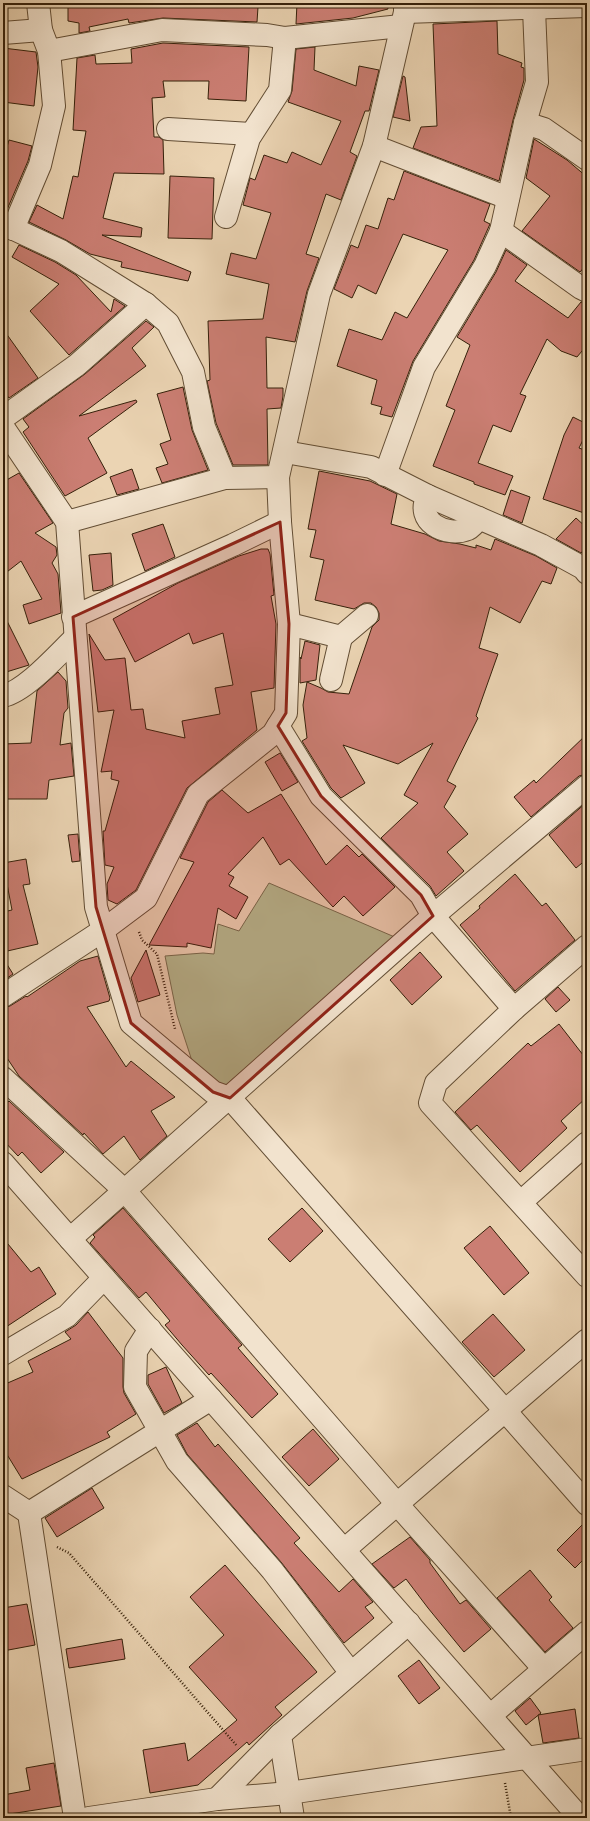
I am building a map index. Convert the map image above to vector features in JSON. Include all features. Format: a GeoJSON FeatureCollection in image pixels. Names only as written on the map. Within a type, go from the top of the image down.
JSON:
{"type":"FeatureCollection","features":[{"type":"Feature","properties":{"kind":"street"},"geometry":{"type":"LineString","coordinates":[[38,3],[41,30],[49,51],[54,106],[40,165],[8,227],[61,251],[146,304],[168,323],[194,372],[204,427],[225,478]]}},
{"type":"Feature","properties":{"kind":"street"},"geometry":{"type":"LineString","coordinates":[[49,51],[162,30],[267,35],[285,38],[403,14],[587,6]]}},
{"type":"Feature","properties":{"kind":"street"},"geometry":{"type":"LineString","coordinates":[[385,475],[424,367],[485,266],[501,231],[525,123],[537,82],[534,9]]}},
{"type":"Feature","properties":{"kind":"street"},"geometry":{"type":"LineString","coordinates":[[3,996],[102,931],[146,898],[198,794],[273,734],[286,713],[289,624],[280,522],[278,477],[285,452],[319,294],[374,146],[403,14]]}},
{"type":"Feature","properties":{"kind":"street"},"geometry":{"type":"LineString","coordinates":[[3,33],[41,30]]}},
{"type":"Feature","properties":{"kind":"street"},"geometry":{"type":"LineString","coordinates":[[226,217],[251,134],[280,90],[285,38]]}},
{"type":"Feature","properties":{"kind":"street"},"geometry":{"type":"LineString","coordinates":[[525,123],[544,129],[587,159]]}},
{"type":"Feature","properties":{"kind":"street"},"geometry":{"type":"LineString","coordinates":[[168,129],[251,134]]}},
{"type":"Feature","properties":{"kind":"street"},"geometry":{"type":"LineString","coordinates":[[374,146],[508,198]]}},
{"type":"Feature","properties":{"kind":"street"},"geometry":{"type":"LineString","coordinates":[[501,231],[587,291]]}},
{"type":"Feature","properties":{"kind":"street"},"geometry":{"type":"LineString","coordinates":[[3,418],[77,365],[146,304]]}},
{"type":"Feature","properties":{"kind":"street"},"geometry":{"type":"LineString","coordinates":[[3,427],[67,522],[96,907],[131,1024],[213,1092],[230,1098],[587,1504]]}},
{"type":"Feature","properties":{"kind":"street"},"geometry":{"type":"LineString","coordinates":[[285,452],[371,467],[428,496],[541,545],[586,569]]}},
{"type":"Feature","properties":{"kind":"street"},"geometry":{"type":"LineString","coordinates":[[67,522],[225,478],[278,477]]}},
{"type":"Feature","properties":{"kind":"street"},"geometry":{"type":"LineString","coordinates":[[73,616],[233,545],[280,522]]}},
{"type":"Feature","properties":{"kind":"street"},"geometry":{"type":"LineString","coordinates":[[330,680],[341,637],[367,615]]}},
{"type":"Feature","properties":{"kind":"street"},"geometry":{"type":"LineString","coordinates":[[289,624],[341,637]]}},
{"type":"Feature","properties":{"kind":"street"},"geometry":{"type":"LineString","coordinates":[[3,696],[9,694],[39,673],[75,638]]}},
{"type":"Feature","properties":{"kind":"street"},"geometry":{"type":"LineString","coordinates":[[278,726],[321,796],[421,895],[433,916],[514,1009]]}},
{"type":"Feature","properties":{"kind":"street"},"geometry":{"type":"LineString","coordinates":[[70,1239],[433,916],[587,786]]}},
{"type":"Feature","properties":{"kind":"street"},"geometry":{"type":"LineString","coordinates":[[587,946],[514,1009],[436,1083],[430,1103],[587,1276]]}},
{"type":"Feature","properties":{"kind":"street"},"geometry":{"type":"LineString","coordinates":[[3,1078],[125,1191],[397,1504],[544,1669]]}},
{"type":"Feature","properties":{"kind":"street"},"geometry":{"type":"LineString","coordinates":[[521,1202],[587,1143]]}},
{"type":"Feature","properties":{"kind":"street"},"geometry":{"type":"LineString","coordinates":[[3,1163],[491,1715],[580,1818]]}},
{"type":"Feature","properties":{"kind":"street"},"geometry":{"type":"LineString","coordinates":[[3,1354],[67,1316],[104,1278]]}},
{"type":"Feature","properties":{"kind":"street"},"geometry":{"type":"LineString","coordinates":[[150,1329],[136,1351],[135,1387],[177,1461],[272,1570],[351,1673]]}},
{"type":"Feature","properties":{"kind":"street"},"geometry":{"type":"LineString","coordinates":[[344,1550],[587,1340]]}},
{"type":"Feature","properties":{"kind":"street"},"geometry":{"type":"LineString","coordinates":[[30,1523],[160,1431],[212,1399]]}},
{"type":"Feature","properties":{"kind":"street"},"geometry":{"type":"LineString","coordinates":[[3,1496],[30,1523],[74,1818]]}},
{"type":"Feature","properties":{"kind":"street"},"geometry":{"type":"LineString","coordinates":[[217,1799],[280,1735],[409,1623]]}},
{"type":"Feature","properties":{"kind":"street"},"geometry":{"type":"LineString","coordinates":[[491,1715],[587,1632]]}},
{"type":"Feature","properties":{"kind":"street"},"geometry":{"type":"LineString","coordinates":[[280,1735],[293,1818]]}},
{"type":"Feature","properties":{"kind":"street"},"geometry":{"type":"LineString","coordinates":[[89,1818],[217,1799],[289,1793],[502,1763],[527,1757],[587,1749]]}},
{"type":"Feature","properties":{"kind":"path"},"geometry":{"type":"LineString","coordinates":[[129,910],[142,940],[157,954],[175,1030]]}},
{"type":"Feature","properties":{"kind":"path"},"geometry":{"type":"LineString","coordinates":[[30,1523],[68,1553],[252,1763]]}},
{"type":"Feature","properties":{"kind":"path"},"geometry":{"type":"LineString","coordinates":[[502,1763],[510,1818]]}},
{"type":"Feature","properties":{"kind":"highlighted area"},"geometry":{"type":"Polygon","coordinates":[[[280,522],[289,624],[286,713],[278,726],[321,796],[421,895],[433,916],[230,1098],[213,1092],[131,1023],[96,907],[73,617],[280,522]]]}},
{"type":"Feature","properties":{"kind":"green space"},"geometry":{"type":"Polygon","coordinates":[[[269,883],[397,938],[221,1089],[194,1067],[177,1015],[165,956],[203,953],[214,954],[218,924],[239,931],[269,883]]]}},
{"type":"Feature","properties":{"kind":"building"},"geometry":{"type":"Polygon","coordinates":[[[81,3],[212,3],[258,7],[257,22],[163,18],[129,23],[128,19],[89,27],[90,31],[79,33],[79,23],[68,21],[68,6],[81,3]]]}},
{"type":"Feature","properties":{"kind":"building"},"geometry":{"type":"Polygon","coordinates":[[[297,3],[387,3],[388,9],[353,18],[296,24],[297,3]]]}},
{"type":"Feature","properties":{"kind":"building"},"geometry":{"type":"Polygon","coordinates":[[[497,21],[498,54],[522,63],[521,67],[524,68],[524,80],[499,181],[413,148],[421,127],[437,126],[433,24],[497,21]]]}},
{"type":"Feature","properties":{"kind":"building"},"geometry":{"type":"Polygon","coordinates":[[[163,43],[249,47],[246,101],[208,99],[209,81],[163,81],[165,97],[152,98],[154,137],[159,137],[163,140],[164,174],[114,173],[103,218],[142,228],[141,237],[102,235],[191,272],[188,281],[121,267],[122,262],[90,254],[66,240],[29,222],[37,205],[63,219],[73,176],[78,177],[86,131],[73,130],[77,58],[95,55],[96,64],[132,63],[131,49],[163,43]]]}},
{"type":"Feature","properties":{"kind":"building"},"geometry":{"type":"Polygon","coordinates":[[[315,47],[314,70],[356,86],[359,66],[379,70],[369,111],[365,111],[350,152],[357,156],[341,200],[326,194],[306,254],[319,258],[307,291],[295,342],[266,337],[267,388],[283,388],[281,408],[267,409],[268,465],[233,465],[216,423],[207,381],[210,380],[208,321],[263,319],[269,284],[226,274],[231,253],[256,259],[271,213],[243,205],[250,178],[255,180],[264,155],[287,163],[292,152],[321,165],[341,121],[288,102],[292,91],[296,49],[315,47]]]}},
{"type":"Feature","properties":{"kind":"building"},"geometry":{"type":"Polygon","coordinates":[[[3,48],[36,52],[38,67],[34,106],[3,102],[3,48]]]}},
{"type":"Feature","properties":{"kind":"building"},"geometry":{"type":"Polygon","coordinates":[[[403,76],[405,77],[410,121],[393,117],[403,76]]]}},
{"type":"Feature","properties":{"kind":"building"},"geometry":{"type":"Polygon","coordinates":[[[534,139],[567,160],[587,177],[587,264],[580,272],[522,231],[550,196],[526,178],[534,139]]]}},
{"type":"Feature","properties":{"kind":"building"},"geometry":{"type":"Polygon","coordinates":[[[9,140],[32,146],[28,161],[6,212],[3,212],[3,161],[9,140]]]}},
{"type":"Feature","properties":{"kind":"building"},"geometry":{"type":"Polygon","coordinates":[[[404,171],[490,204],[484,221],[490,224],[474,260],[413,361],[392,417],[380,414],[382,407],[371,404],[377,380],[337,366],[349,329],[382,340],[395,312],[407,318],[448,250],[403,234],[376,294],[358,285],[352,298],[334,289],[351,245],[358,248],[366,225],[378,229],[388,198],[394,200],[404,171]]]}},
{"type":"Feature","properties":{"kind":"building"},"geometry":{"type":"Polygon","coordinates":[[[170,176],[214,178],[212,239],[168,238],[170,176]]]}},
{"type":"Feature","properties":{"kind":"building"},"geometry":{"type":"Polygon","coordinates":[[[19,245],[55,262],[76,275],[111,312],[114,299],[125,306],[69,355],[30,311],[59,284],[12,257],[19,245]]]}},
{"type":"Feature","properties":{"kind":"building"},"geometry":{"type":"Polygon","coordinates":[[[506,250],[527,265],[515,281],[568,318],[581,302],[587,303],[587,345],[577,357],[561,351],[547,339],[520,394],[526,396],[511,432],[493,425],[478,463],[513,476],[505,495],[474,484],[474,482],[433,466],[455,410],[446,406],[470,345],[457,337],[496,272],[506,250]]]}},
{"type":"Feature","properties":{"kind":"building"},"geometry":{"type":"Polygon","coordinates":[[[146,321],[154,327],[132,348],[146,366],[79,416],[136,400],[137,402],[88,438],[107,473],[65,496],[23,432],[29,427],[23,419],[85,374],[146,321]]]}},
{"type":"Feature","properties":{"kind":"building"},"geometry":{"type":"Polygon","coordinates":[[[3,329],[38,378],[9,398],[3,390],[3,329]]]}},
{"type":"Feature","properties":{"kind":"building"},"geometry":{"type":"Polygon","coordinates":[[[183,387],[192,430],[208,470],[162,483],[156,468],[168,464],[160,444],[171,440],[157,394],[183,387]]]}},
{"type":"Feature","properties":{"kind":"building"},"geometry":{"type":"Polygon","coordinates":[[[573,417],[587,424],[587,432],[579,448],[587,451],[587,514],[543,499],[564,435],[573,417]]]}},
{"type":"Feature","properties":{"kind":"building"},"geometry":{"type":"Polygon","coordinates":[[[132,469],[139,489],[117,495],[110,477],[132,469]]]}},
{"type":"Feature","properties":{"kind":"building"},"geometry":{"type":"Polygon","coordinates":[[[319,471],[370,481],[397,494],[391,524],[425,534],[439,541],[476,548],[476,545],[491,550],[495,539],[536,556],[557,568],[551,584],[542,581],[520,623],[490,607],[479,648],[498,654],[476,716],[478,718],[447,781],[456,786],[444,807],[468,834],[447,852],[464,871],[436,896],[430,886],[381,838],[418,803],[404,795],[433,743],[398,764],[343,745],[365,783],[341,798],[331,788],[302,741],[307,738],[303,705],[307,682],[328,692],[349,694],[372,627],[379,620],[379,613],[376,607],[371,603],[364,603],[354,609],[315,600],[324,560],[310,557],[316,530],[308,529],[319,471]]]}},
{"type":"Feature","properties":{"kind":"building"},"geometry":{"type":"Polygon","coordinates":[[[19,473],[53,523],[35,533],[56,547],[57,555],[52,563],[58,574],[61,613],[29,624],[23,605],[42,599],[21,561],[3,575],[3,482],[19,473]]]}},
{"type":"Feature","properties":{"kind":"building"},"geometry":{"type":"Polygon","coordinates":[[[511,490],[530,497],[522,523],[503,515],[511,490]]]}},
{"type":"Feature","properties":{"kind":"building"},"geometry":{"type":"Polygon","coordinates":[[[576,518],[587,528],[587,546],[581,553],[556,539],[576,518]]]}},
{"type":"Feature","properties":{"kind":"building"},"geometry":{"type":"Polygon","coordinates":[[[163,524],[175,557],[145,571],[132,534],[163,524]]]}},
{"type":"Feature","properties":{"kind":"building"},"geometry":{"type":"Polygon","coordinates":[[[261,549],[268,549],[270,554],[274,595],[271,596],[276,624],[274,688],[251,692],[257,730],[187,788],[136,890],[117,904],[108,900],[107,884],[114,867],[105,865],[103,831],[105,831],[119,781],[111,779],[112,771],[101,772],[114,710],[98,712],[89,634],[105,660],[125,658],[131,710],[143,709],[146,729],[185,738],[182,721],[220,714],[215,688],[233,685],[223,633],[193,644],[189,633],[135,662],[113,619],[178,583],[239,556],[261,549]]]}},
{"type":"Feature","properties":{"kind":"building"},"geometry":{"type":"Polygon","coordinates":[[[111,553],[113,585],[102,590],[93,591],[89,555],[111,553]]]}},
{"type":"Feature","properties":{"kind":"building"},"geometry":{"type":"Polygon","coordinates":[[[3,613],[29,665],[3,673],[3,613]]]}},
{"type":"Feature","properties":{"kind":"building"},"geometry":{"type":"Polygon","coordinates":[[[305,641],[320,645],[316,680],[300,683],[300,657],[301,659],[305,641]]]}},
{"type":"Feature","properties":{"kind":"building"},"geometry":{"type":"Polygon","coordinates":[[[58,672],[66,681],[68,708],[64,713],[60,745],[71,743],[74,776],[49,780],[47,799],[3,799],[3,744],[31,743],[37,691],[58,672]]]}},
{"type":"Feature","properties":{"kind":"building"},"geometry":{"type":"Polygon","coordinates":[[[587,734],[587,774],[579,776],[531,817],[514,797],[534,780],[536,783],[587,734]]]}},
{"type":"Feature","properties":{"kind":"building"},"geometry":{"type":"Polygon","coordinates":[[[280,753],[298,782],[282,791],[265,762],[280,753]]]}},
{"type":"Feature","properties":{"kind":"building"},"geometry":{"type":"Polygon","coordinates":[[[222,790],[248,813],[281,794],[326,865],[347,845],[359,857],[362,854],[395,887],[363,916],[344,896],[333,907],[289,859],[280,865],[263,837],[228,874],[234,877],[229,886],[248,897],[236,919],[218,908],[211,948],[187,943],[187,947],[149,945],[194,862],[180,858],[208,802],[222,790]]]}},
{"type":"Feature","properties":{"kind":"building"},"geometry":{"type":"Polygon","coordinates":[[[587,802],[587,859],[576,868],[549,835],[587,802]]]}},
{"type":"Feature","properties":{"kind":"building"},"geometry":{"type":"Polygon","coordinates":[[[78,834],[80,861],[72,862],[68,835],[78,834]]]}},
{"type":"Feature","properties":{"kind":"building"},"geometry":{"type":"Polygon","coordinates":[[[26,859],[30,884],[23,885],[38,944],[3,952],[3,912],[12,910],[3,863],[26,859]]]}},
{"type":"Feature","properties":{"kind":"building"},"geometry":{"type":"Polygon","coordinates":[[[515,874],[542,906],[546,903],[575,940],[515,991],[460,925],[515,874]]]}},
{"type":"Feature","properties":{"kind":"building"},"geometry":{"type":"Polygon","coordinates":[[[146,950],[160,995],[138,1002],[131,978],[146,950]]]}},
{"type":"Feature","properties":{"kind":"building"},"geometry":{"type":"Polygon","coordinates":[[[420,952],[442,977],[412,1005],[390,980],[420,952]]]}},
{"type":"Feature","properties":{"kind":"building"},"geometry":{"type":"Polygon","coordinates":[[[98,956],[110,998],[109,1001],[87,1007],[126,1067],[131,1061],[175,1097],[151,1111],[167,1136],[140,1160],[124,1136],[103,1154],[84,1133],[83,1135],[19,1076],[3,1052],[3,1008],[10,1006],[26,996],[27,997],[80,961],[98,956]]]}},
{"type":"Feature","properties":{"kind":"building"},"geometry":{"type":"Polygon","coordinates":[[[3,958],[13,974],[3,981],[3,958]]]}},
{"type":"Feature","properties":{"kind":"building"},"geometry":{"type":"Polygon","coordinates":[[[558,987],[570,1000],[556,1012],[545,999],[558,987]]]}},
{"type":"Feature","properties":{"kind":"building"},"geometry":{"type":"Polygon","coordinates":[[[559,1024],[587,1060],[587,1097],[561,1121],[567,1128],[520,1172],[477,1125],[471,1130],[455,1112],[528,1043],[531,1046],[559,1024]]]}},
{"type":"Feature","properties":{"kind":"building"},"geometry":{"type":"Polygon","coordinates":[[[9,1101],[64,1152],[41,1173],[22,1152],[18,1156],[3,1140],[3,1107],[9,1101]]]}},
{"type":"Feature","properties":{"kind":"building"},"geometry":{"type":"Polygon","coordinates":[[[123,1208],[242,1345],[238,1348],[278,1394],[252,1418],[211,1373],[209,1375],[165,1325],[170,1321],[146,1292],[139,1298],[90,1243],[95,1237],[93,1235],[123,1208]]]}},
{"type":"Feature","properties":{"kind":"building"},"geometry":{"type":"Polygon","coordinates":[[[302,1208],[323,1231],[290,1262],[268,1239],[302,1208]]]}},
{"type":"Feature","properties":{"kind":"building"},"geometry":{"type":"Polygon","coordinates":[[[490,1226],[529,1273],[504,1295],[464,1248],[490,1226]]]}},
{"type":"Feature","properties":{"kind":"building"},"geometry":{"type":"Polygon","coordinates":[[[3,1238],[31,1272],[39,1267],[56,1294],[3,1329],[3,1238]]]}},
{"type":"Feature","properties":{"kind":"building"},"geometry":{"type":"Polygon","coordinates":[[[88,1312],[123,1358],[124,1393],[136,1414],[107,1432],[110,1437],[22,1479],[3,1448],[3,1385],[33,1372],[28,1361],[71,1339],[65,1332],[76,1325],[88,1312]]]}},
{"type":"Feature","properties":{"kind":"building"},"geometry":{"type":"Polygon","coordinates":[[[493,1314],[525,1350],[494,1377],[462,1342],[493,1314]]]}},
{"type":"Feature","properties":{"kind":"building"},"geometry":{"type":"Polygon","coordinates":[[[166,1367],[182,1403],[164,1413],[148,1384],[148,1375],[166,1367]]]}},
{"type":"Feature","properties":{"kind":"building"},"geometry":{"type":"Polygon","coordinates":[[[197,1423],[215,1447],[218,1444],[300,1538],[294,1543],[339,1592],[353,1579],[373,1602],[365,1607],[374,1618],[344,1643],[281,1562],[187,1454],[177,1435],[197,1423]]]}},
{"type":"Feature","properties":{"kind":"building"},"geometry":{"type":"Polygon","coordinates":[[[313,1429],[339,1459],[309,1486],[282,1457],[313,1429]]]}},
{"type":"Feature","properties":{"kind":"building"},"geometry":{"type":"Polygon","coordinates":[[[92,1488],[104,1508],[57,1537],[45,1518],[92,1488]]]}},
{"type":"Feature","properties":{"kind":"building"},"geometry":{"type":"Polygon","coordinates":[[[587,1520],[587,1556],[575,1568],[557,1550],[587,1520]]]}},
{"type":"Feature","properties":{"kind":"building"},"geometry":{"type":"Polygon","coordinates":[[[410,1537],[430,1560],[430,1563],[460,1604],[466,1600],[491,1629],[464,1652],[406,1579],[394,1588],[372,1564],[410,1537]]]}},
{"type":"Feature","properties":{"kind":"building"},"geometry":{"type":"Polygon","coordinates":[[[225,1565],[317,1672],[275,1707],[282,1715],[249,1745],[247,1742],[198,1785],[150,1793],[143,1750],[185,1743],[188,1761],[237,1720],[189,1667],[224,1635],[190,1597],[225,1565]]]}},
{"type":"Feature","properties":{"kind":"building"},"geometry":{"type":"Polygon","coordinates":[[[530,1570],[552,1597],[549,1600],[573,1628],[545,1652],[497,1598],[530,1570]]]}},
{"type":"Feature","properties":{"kind":"building"},"geometry":{"type":"Polygon","coordinates":[[[27,1604],[35,1645],[3,1651],[3,1608],[27,1604]]]}},
{"type":"Feature","properties":{"kind":"building"},"geometry":{"type":"Polygon","coordinates":[[[122,1639],[125,1659],[69,1668],[66,1649],[122,1639]]]}},
{"type":"Feature","properties":{"kind":"building"},"geometry":{"type":"Polygon","coordinates":[[[419,1660],[440,1688],[419,1704],[398,1676],[419,1660]]]}},
{"type":"Feature","properties":{"kind":"building"},"geometry":{"type":"Polygon","coordinates":[[[530,1698],[541,1713],[526,1725],[515,1711],[530,1698]]]}},
{"type":"Feature","properties":{"kind":"building"},"geometry":{"type":"Polygon","coordinates":[[[575,1709],[579,1738],[543,1743],[538,1715],[575,1709]]]}},
{"type":"Feature","properties":{"kind":"building"},"geometry":{"type":"Polygon","coordinates":[[[54,1763],[61,1806],[3,1815],[3,1795],[30,1790],[26,1768],[54,1763]]]}}]}
